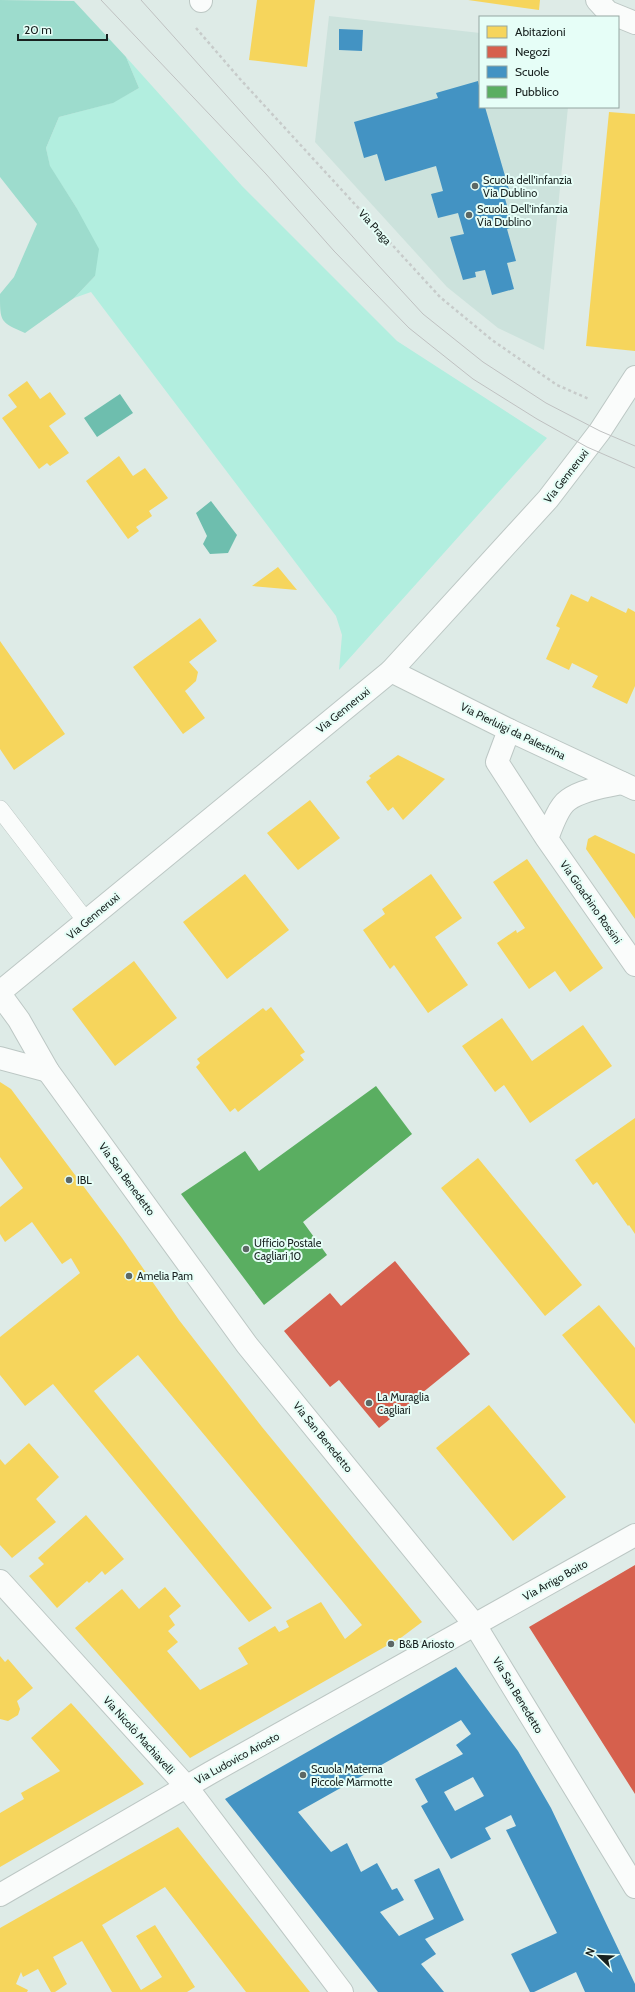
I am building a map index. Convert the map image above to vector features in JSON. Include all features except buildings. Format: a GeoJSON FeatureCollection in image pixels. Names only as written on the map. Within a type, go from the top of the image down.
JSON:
{"type":"FeatureCollection","features":[{"type":"Feature","properties":{"kind":"street"},"geometry":{"type":"LineString","coordinates":[[597,0],[608,12],[618,16]]}},
{"type":"Feature","properties":{"kind":"street"},"geometry":{"type":"LineString","coordinates":[[619,16],[635,23]]}},
{"type":"Feature","properties":{"kind":"street","name":"Via Genneruxi"},"geometry":{"type":"LineString","coordinates":[[0,993],[391,671],[548,499],[600,431],[635,377]]}},
{"type":"Feature","properties":{"kind":"street","name":"Via Pierluigi da Palestrina"},"geometry":{"type":"LineString","coordinates":[[391,671],[509,730],[629,786]]}},
{"type":"Feature","properties":{"kind":"street","name":"Via Gioachino Rossini"},"geometry":{"type":"LineString","coordinates":[[509,730],[497,762],[547,839],[635,965]]}},
{"type":"Feature","properties":{"kind":"street"},"geometry":{"type":"LineString","coordinates":[[547,839],[553,821],[567,800],[592,789],[629,786]]}},
{"type":"Feature","properties":{"kind":"street","name":"Via San Benedetto"},"geometry":{"type":"LineString","coordinates":[[0,993],[19,1020],[48,1071],[247,1345],[475,1625],[635,1887]]}},
{"type":"Feature","properties":{"kind":"street"},"geometry":{"type":"LineString","coordinates":[[0,1058],[48,1071]]}},
{"type":"Feature","properties":{"kind":"street","name":"Via Arrigo Boito"},"geometry":{"type":"LineString","coordinates":[[475,1625],[635,1535]]}},
{"type":"Feature","properties":{"kind":"street","name":"Via Nicolò Machiavelli"},"geometry":{"type":"LineString","coordinates":[[0,1581],[186,1786],[342,1992]]}},
{"type":"Feature","properties":{"kind":"street","name":"Via Ludovico Ariosto"},"geometry":{"type":"LineString","coordinates":[[0,1894],[186,1786],[475,1625]]}},
{"type":"Feature","properties":{"kind":"lane"},"geometry":{"type":"LineString","coordinates":[[0,809],[86,921]]}},
{"type":"Feature","properties":{"kind":"path","name":"Via Praga"},"geometry":{"type":"LineString","coordinates":[[192,23],[240,79],[440,297],[492,340],[557,385],[614,410]]}},
{"type":"Feature","properties":{"kind":"shaded area"},"geometry":{"type":"Polygon","coordinates":[[[0,0],[74,1],[126,57],[139,88],[113,103],[59,117],[46,148],[50,166],[76,207],[99,249],[95,276],[74,298],[25,333],[6,323],[1,316],[0,310],[0,294],[14,277],[37,224],[0,177],[0,0]]]}},
{"type":"Feature","properties":{"kind":"shaded area","name":"Scuola Dell'infanzia Via Dublino"},"geometry":{"type":"Polygon","coordinates":[[[329,16],[479,33],[479,108],[568,108],[544,350],[498,328],[447,287],[315,142],[329,16]]]}},
{"type":"Feature","properties":{"kind":"shaded area"},"geometry":{"type":"Polygon","coordinates":[[[126,57],[242,186],[397,341],[547,438],[339,670],[342,635],[336,616],[91,292],[74,298],[95,276],[76,207],[50,167],[46,148],[59,117],[112,103],[139,88],[126,57]]]}},
{"type":"Feature","properties":{"kind":"shaded area"},"geometry":{"type":"Polygon","coordinates":[[[120,394],[133,413],[97,437],[84,418],[120,394]]]}},
{"type":"Feature","properties":{"kind":"shaded area"},"geometry":{"type":"Polygon","coordinates":[[[211,501],[237,535],[228,553],[210,554],[203,544],[207,536],[196,513],[211,501]]]}},
{"type":"Feature","properties":{"kind":"tram line"},"geometry":{"type":"LineString","coordinates":[[101,0],[266,174],[334,251],[409,328],[473,379],[537,419],[587,447],[635,468]]}},
{"type":"Feature","properties":{"kind":"tram line"},"geometry":{"type":"LineString","coordinates":[[141,0],[423,314],[483,362],[546,403],[600,431],[635,446]]}},
{"type":"Feature","properties":{"kind":"place","name":"Scuola dell'infanzia Via Dublino"},"geometry":{"type":"Point","coordinates":[475,186]}},
{"type":"Feature","properties":{"kind":"place","name":"Scuola Dell'infanzia Via Dublino"},"geometry":{"type":"Point","coordinates":[469,215]}},
{"type":"Feature","properties":{"kind":"place","name":"IBL"},"geometry":{"type":"Point","coordinates":[69,1180]}},
{"type":"Feature","properties":{"kind":"place","name":"Ufficio Postale Cagliari 10"},"geometry":{"type":"Point","coordinates":[246,1249]}},
{"type":"Feature","properties":{"kind":"place","name":"Amelia Pam"},"geometry":{"type":"Point","coordinates":[129,1276]}},
{"type":"Feature","properties":{"kind":"place","name":"La Muraglia Cagliari"},"geometry":{"type":"Point","coordinates":[369,1403]}},
{"type":"Feature","properties":{"kind":"place","name":"B&B Ariosto"},"geometry":{"type":"Point","coordinates":[391,1644]}},
{"type":"Feature","properties":{"kind":"place","name":"Scuola Materna Piccole Marmotte"},"geometry":{"type":"Point","coordinates":[303,1775]}}]}
